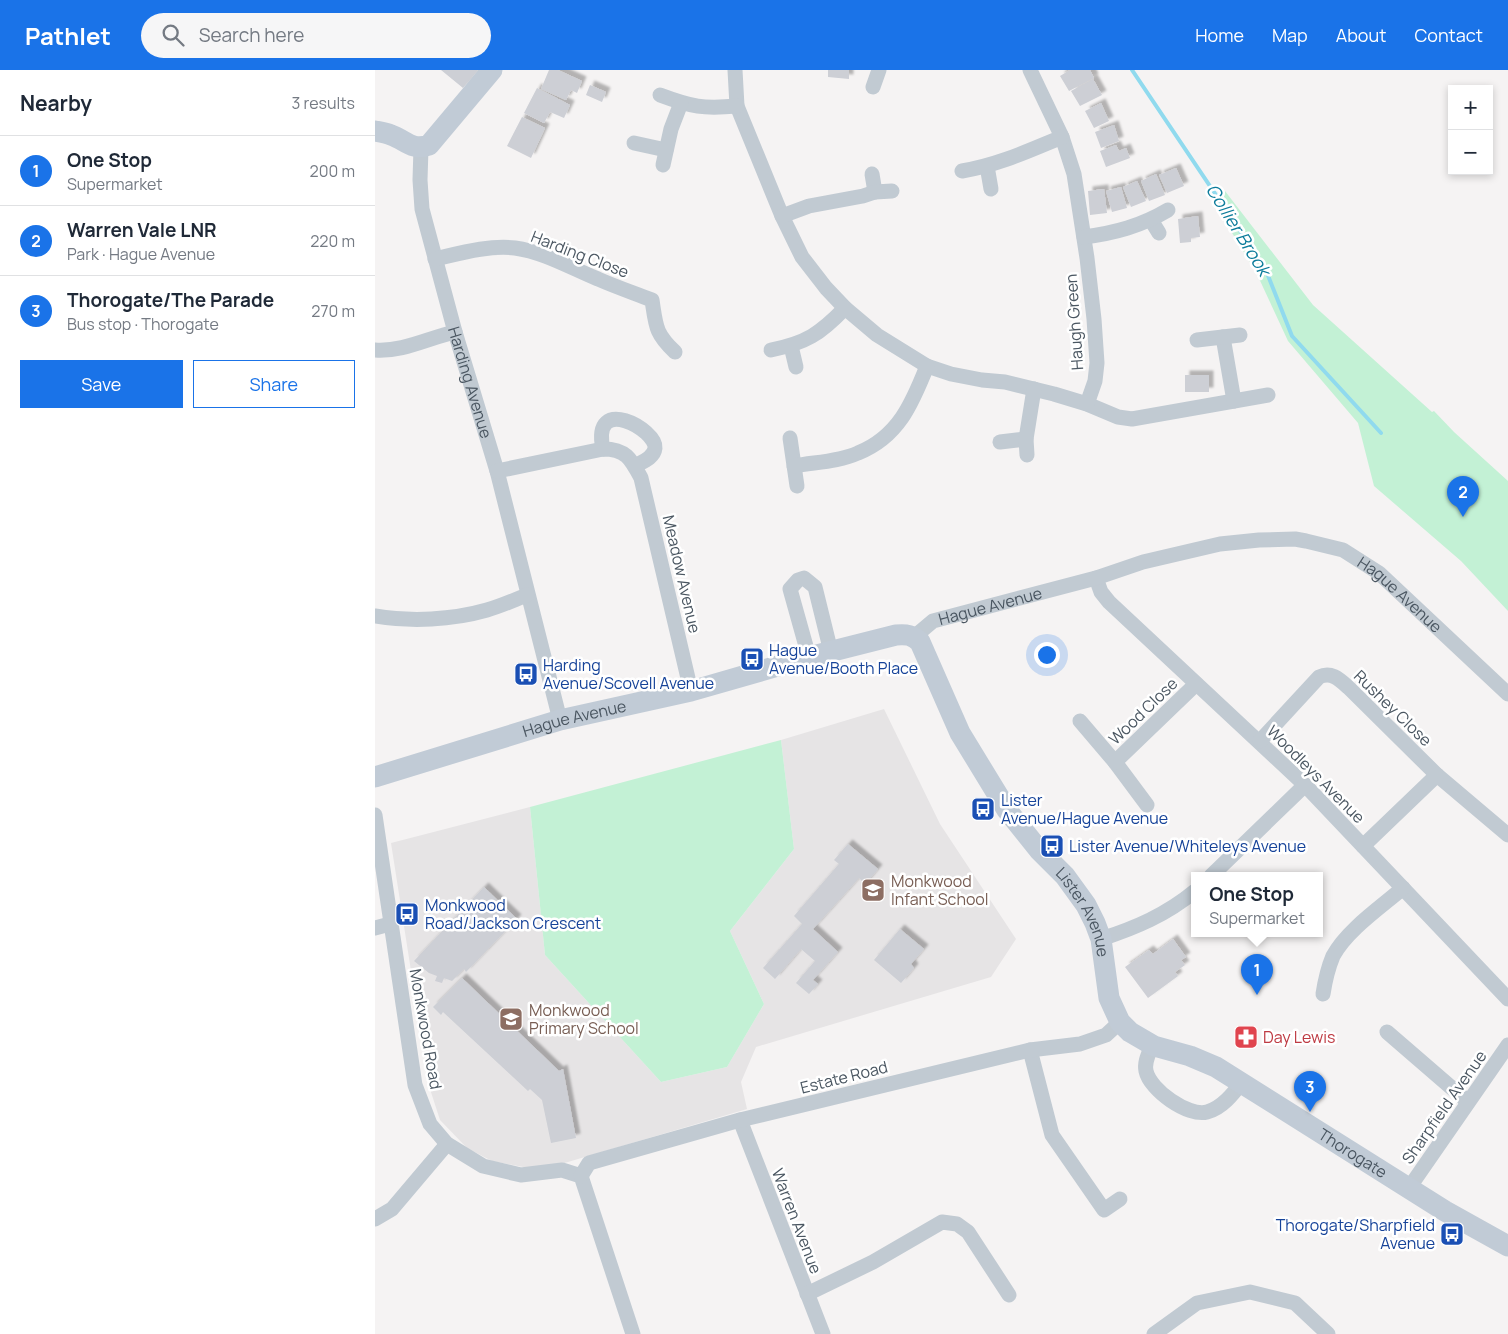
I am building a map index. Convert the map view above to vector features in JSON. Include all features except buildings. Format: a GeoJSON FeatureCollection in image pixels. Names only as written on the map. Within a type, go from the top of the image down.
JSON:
{"type":"FeatureCollection","features":[{"type":"Feature","properties":{"kind":"street"},"geometry":{"type":"LineString","coordinates":[[375,131],[392,135],[407,145],[421,148],[429,145],[493,70]]}},
{"type":"Feature","properties":{"kind":"street"},"geometry":{"type":"LineString","coordinates":[[735,70],[737,106],[782,216],[802,258],[845,308],[877,335],[904,353],[927,366],[951,374],[1005,382],[1034,389],[1087,404],[1117,417],[1132,419],[1268,395]]}},
{"type":"Feature","properties":{"kind":"street"},"geometry":{"type":"LineString","coordinates":[[873,88],[879,70]]}},
{"type":"Feature","properties":{"kind":"street","name":"Haugh Green"},"geometry":{"type":"LineString","coordinates":[[1030,70],[1062,137],[1074,174],[1094,319],[1097,363],[1095,381],[1087,404]]}},
{"type":"Feature","properties":{"kind":"street"},"geometry":{"type":"LineString","coordinates":[[660,95],[696,107],[737,106]]}},
{"type":"Feature","properties":{"kind":"street"},"geometry":{"type":"LineString","coordinates":[[634,143],[664,157],[671,129],[681,103]]}},
{"type":"Feature","properties":{"kind":"street"},"geometry":{"type":"LineString","coordinates":[[962,171],[1012,158],[1062,137]]}},
{"type":"Feature","properties":{"kind":"street","name":"Harding Avenue"},"geometry":{"type":"LineString","coordinates":[[421,148],[420,180],[422,209],[455,332],[497,471],[560,720]]}},
{"type":"Feature","properties":{"kind":"street"},"geometry":{"type":"LineString","coordinates":[[987,166],[991,189]]}},
{"type":"Feature","properties":{"kind":"street"},"geometry":{"type":"LineString","coordinates":[[872,174],[875,192]]}},
{"type":"Feature","properties":{"kind":"street"},"geometry":{"type":"LineString","coordinates":[[782,216],[809,206],[875,192],[892,191]]}},
{"type":"Feature","properties":{"kind":"street"},"geometry":{"type":"LineString","coordinates":[[1084,238],[1114,233],[1151,220],[1168,210]]}},
{"type":"Feature","properties":{"kind":"street"},"geometry":{"type":"LineString","coordinates":[[1151,220],[1159,233]]}},
{"type":"Feature","properties":{"kind":"street","name":"Harding Close"},"geometry":{"type":"LineString","coordinates":[[435,259],[498,248],[531,251],[652,300],[656,329],[662,339],[675,352]]}},
{"type":"Feature","properties":{"kind":"street"},"geometry":{"type":"LineString","coordinates":[[771,350],[791,346],[809,339],[822,331],[845,308]]}},
{"type":"Feature","properties":{"kind":"street"},"geometry":{"type":"LineString","coordinates":[[375,350],[387,351],[403,348],[455,332]]}},
{"type":"Feature","properties":{"kind":"street"},"geometry":{"type":"LineString","coordinates":[[1197,340],[1240,334]]}},
{"type":"Feature","properties":{"kind":"street"},"geometry":{"type":"LineString","coordinates":[[1223,337],[1234,400]]}},
{"type":"Feature","properties":{"kind":"street"},"geometry":{"type":"LineString","coordinates":[[791,346],[796,368]]}},
{"type":"Feature","properties":{"kind":"street"},"geometry":{"type":"LineString","coordinates":[[794,466],[857,454],[886,436],[909,409],[927,366]]}},
{"type":"Feature","properties":{"kind":"street"},"geometry":{"type":"LineString","coordinates":[[1027,455],[1025,439],[1034,389]]}},
{"type":"Feature","properties":{"kind":"street"},"geometry":{"type":"LineString","coordinates":[[603,449],[600,436],[601,429],[606,422],[622,420],[633,424],[648,434],[655,448],[652,455],[635,466]]}},
{"type":"Feature","properties":{"kind":"street"},"geometry":{"type":"LineString","coordinates":[[789,438],[797,486]]}},
{"type":"Feature","properties":{"kind":"street"},"geometry":{"type":"LineString","coordinates":[[1000,442],[1025,439]]}},
{"type":"Feature","properties":{"kind":"street","name":"Meadow Avenue"},"geometry":{"type":"LineString","coordinates":[[497,471],[603,449],[613,449],[622,452],[629,458],[641,478],[691,691]]}},
{"type":"Feature","properties":{"kind":"street","name":"Hague Avenue"},"geometry":{"type":"LineString","coordinates":[[375,777],[560,720],[691,691],[809,657],[896,635],[906,634],[914,637],[933,621],[1096,578],[1143,562],[1220,544],[1295,539],[1343,550],[1379,573],[1508,694]]}},
{"type":"Feature","properties":{"kind":"street"},"geometry":{"type":"LineString","coordinates":[[809,657],[790,589],[798,580],[803,578],[815,586],[831,652]]}},
{"type":"Feature","properties":{"kind":"street","name":"Woodleys Avenue"},"geometry":{"type":"LineString","coordinates":[[1096,578],[1101,592],[1109,602],[1305,785],[1508,999]]}},
{"type":"Feature","properties":{"kind":"street"},"geometry":{"type":"LineString","coordinates":[[375,616],[391,619],[453,617],[487,610],[527,595]]}},
{"type":"Feature","properties":{"kind":"street","name":"Lister Avenue"},"geometry":{"type":"LineString","coordinates":[[914,637],[921,642],[960,733],[1002,801],[1039,850],[1065,876],[1086,905],[1101,939],[1109,998],[1120,1022]]}},
{"type":"Feature","properties":{"kind":"street","name":"Rushey Close"},"geometry":{"type":"LineString","coordinates":[[1259,741],[1319,677],[1325,674],[1331,675],[1349,688],[1437,775],[1508,835]]}},
{"type":"Feature","properties":{"kind":"street","name":"Wood Close"},"geometry":{"type":"LineString","coordinates":[[1115,762],[1196,684]]}},
{"type":"Feature","properties":{"kind":"street","name":"Wood Close"},"geometry":{"type":"LineString","coordinates":[[1081,721],[1147,805]]}},
{"type":"Feature","properties":{"kind":"street"},"geometry":{"type":"LineString","coordinates":[[1363,846],[1437,775]]}},
{"type":"Feature","properties":{"kind":"street"},"geometry":{"type":"LineString","coordinates":[[1215,872],[1305,785]]}},
{"type":"Feature","properties":{"kind":"street","name":"Monkwood Road"},"geometry":{"type":"LineString","coordinates":[[375,815],[415,1085],[430,1124],[447,1144],[483,1166],[521,1175],[563,1170],[581,1176]]}},
{"type":"Feature","properties":{"kind":"street"},"geometry":{"type":"LineString","coordinates":[[1323,994],[1329,967],[1333,956],[1341,944],[1362,923],[1403,888]]}},
{"type":"Feature","properties":{"kind":"street"},"geometry":{"type":"LineString","coordinates":[[1101,939],[1133,929],[1160,916],[1191,894]]}},
{"type":"Feature","properties":{"kind":"street"},"geometry":{"type":"LineString","coordinates":[[375,928],[390,924]]}},
{"type":"Feature","properties":{"kind":"street","name":"Thorogate"},"geometry":{"type":"LineString","coordinates":[[1120,1022],[1130,1032],[1151,1045],[1216,1066],[1445,1212],[1508,1246]]}},
{"type":"Feature","properties":{"kind":"street","name":"Estate Road"},"geometry":{"type":"LineString","coordinates":[[581,1176],[589,1163],[740,1120],[1030,1050],[1080,1044],[1106,1035],[1120,1022]]}},
{"type":"Feature","properties":{"kind":"street"},"geometry":{"type":"LineString","coordinates":[[1387,1032],[1468,1102]]}},
{"type":"Feature","properties":{"kind":"street"},"geometry":{"type":"LineString","coordinates":[[1151,1045],[1146,1068],[1149,1079],[1174,1103],[1187,1110],[1205,1113],[1213,1110],[1232,1095],[1242,1082]]}},
{"type":"Feature","properties":{"kind":"street","name":"Sharpfield Avenue"},"geometry":{"type":"LineString","coordinates":[[1409,1188],[1508,1045]]}},
{"type":"Feature","properties":{"kind":"street"},"geometry":{"type":"LineString","coordinates":[[1030,1050],[1052,1135],[1104,1210],[1120,1199]]}},
{"type":"Feature","properties":{"kind":"street","name":"Warren Avenue"},"geometry":{"type":"LineString","coordinates":[[740,1120],[823,1334]]}},
{"type":"Feature","properties":{"kind":"street"},"geometry":{"type":"LineString","coordinates":[[375,1218],[391,1209],[447,1144]]}},
{"type":"Feature","properties":{"kind":"street"},"geometry":{"type":"LineString","coordinates":[[581,1176],[633,1334]]}},
{"type":"Feature","properties":{"kind":"street"},"geometry":{"type":"LineString","coordinates":[[807,1294],[873,1262],[942,1222],[957,1224],[968,1232],[1009,1294]]}},
{"type":"Feature","properties":{"kind":"street"},"geometry":{"type":"LineString","coordinates":[[1154,1334],[1197,1303],[1250,1292],[1295,1303],[1328,1334]]}},
{"type":"Feature","properties":{"kind":"shaded area"},"geometry":{"type":"Polygon","coordinates":[[[884,709],[940,824],[1016,939],[991,977],[756,1047],[741,1082],[747,1109],[551,1167],[523,1167],[492,1161],[467,1148],[440,1120],[429,1086],[391,843],[530,807],[545,955],[661,1082],[727,1067],[764,1004],[730,931],[794,849],[781,740],[884,709]]]}},
{"type":"Feature","properties":{"kind":"green space"},"geometry":{"type":"Polygon","coordinates":[[[1225,191],[1313,305],[1432,412],[1434,411],[1454,432],[1508,481],[1508,611],[1461,561],[1374,486],[1358,423],[1288,341],[1256,272],[1215,205],[1225,191]]]}},
{"type":"Feature","properties":{"kind":"green space"},"geometry":{"type":"Polygon","coordinates":[[[781,740],[794,849],[730,931],[764,1004],[727,1067],[661,1082],[545,955],[530,807],[781,740]]]}},
{"type":"Feature","properties":{"kind":"waterway","name":"Collier Brook"},"geometry":{"type":"LineString","coordinates":[[1132,70],[1265,268],[1292,336],[1381,433]]}},
{"type":"Feature","properties":{"kind":"place","name":"Warren Vale LNR"},"geometry":{"type":"Point","coordinates":[1463,517]}},
{"type":"Feature","properties":{"kind":"place","name":"Hague Avenue/Booth Place"},"geometry":{"type":"Point","coordinates":[752,659]}},
{"type":"Feature","properties":{"kind":"place","name":"Harding Avenue/Scovell Avenue"},"geometry":{"type":"Point","coordinates":[526,674]}},
{"type":"Feature","properties":{"kind":"place","name":"Lister Avenue/Hague Avenue"},"geometry":{"type":"Point","coordinates":[983,809]}},
{"type":"Feature","properties":{"kind":"place","name":"Lister Avenue/Whiteleys Avenue"},"geometry":{"type":"Point","coordinates":[1052,846]}},
{"type":"Feature","properties":{"kind":"place","name":"Monkwood Infant School"},"geometry":{"type":"Point","coordinates":[873,890]}},
{"type":"Feature","properties":{"kind":"place","name":"Monkwood Road/Jackson Crescent"},"geometry":{"type":"Point","coordinates":[407,914]}},
{"type":"Feature","properties":{"kind":"place","name":"One Stop"},"geometry":{"type":"Point","coordinates":[1257,995]}},
{"type":"Feature","properties":{"kind":"place","name":"Monkwood Primary School"},"geometry":{"type":"Point","coordinates":[511,1019]}},
{"type":"Feature","properties":{"kind":"place","name":"Day Lewis"},"geometry":{"type":"Point","coordinates":[1246,1037]}},
{"type":"Feature","properties":{"kind":"place","name":"Thorogate/The Parade"},"geometry":{"type":"Point","coordinates":[1310,1112]}},
{"type":"Feature","properties":{"kind":"place","name":"Thorogate/Sharpfield Avenue"},"geometry":{"type":"Point","coordinates":[1452,1234]}}]}
